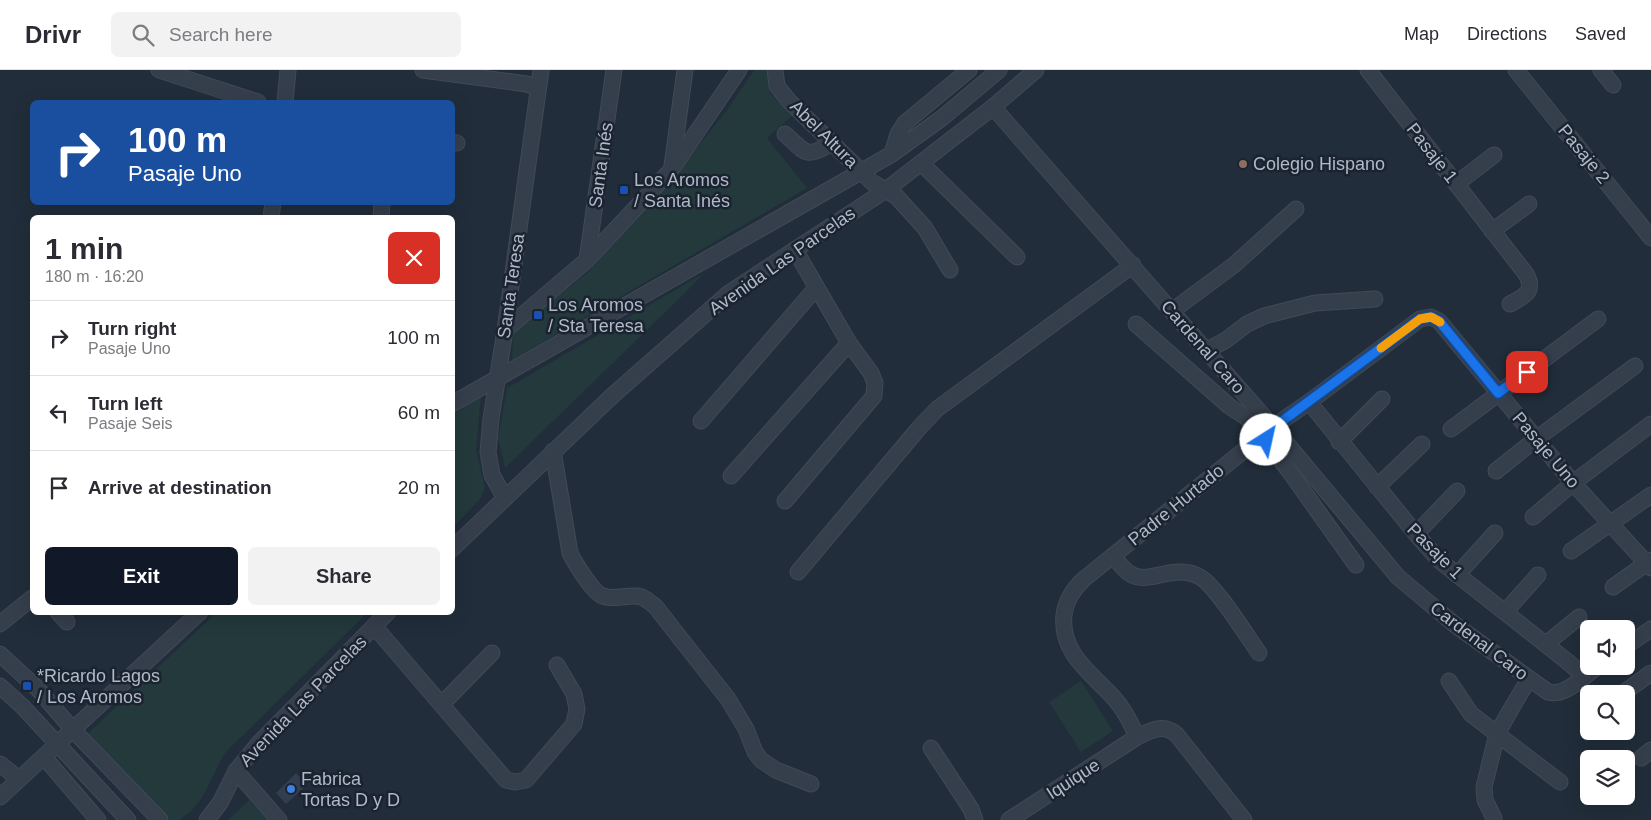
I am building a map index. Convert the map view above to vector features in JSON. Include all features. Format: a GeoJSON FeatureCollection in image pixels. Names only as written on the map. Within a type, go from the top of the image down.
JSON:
{"type":"FeatureCollection","features":[{"type":"Feature","properties":{"kind":"street"},"geometry":{"type":"LineString","coordinates":[[159,70],[252,100]]}},
{"type":"Feature","properties":{"kind":"street"},"geometry":{"type":"LineString","coordinates":[[285,100],[288,70]]}},
{"type":"Feature","properties":{"kind":"street"},"geometry":{"type":"LineString","coordinates":[[423,70],[527,84],[538,88]]}},
{"type":"Feature","properties":{"kind":"street","name":"Santa Teresa"},"geometry":{"type":"LineString","coordinates":[[505,498],[492,475],[488,452],[490,419],[498,379],[541,70]]}},
{"type":"Feature","properties":{"kind":"street","name":"Santa Inés"},"geometry":{"type":"LineString","coordinates":[[587,260],[614,70]]}},
{"type":"Feature","properties":{"kind":"street"},"geometry":{"type":"LineString","coordinates":[[671,170],[685,70]]}},
{"type":"Feature","properties":{"kind":"street"},"geometry":{"type":"LineString","coordinates":[[505,330],[587,260],[671,170],[740,70]]}},
{"type":"Feature","properties":{"kind":"street","name":"Abel Altura"},"geometry":{"type":"LineString","coordinates":[[775,70],[777,86],[789,101],[873,183],[896,196],[925,228],[950,270]]}},
{"type":"Feature","properties":{"kind":"street"},"geometry":{"type":"LineString","coordinates":[[892,154],[898,134],[905,123],[969,70]]}},
{"type":"Feature","properties":{"kind":"street","name":"Avenida Las Parcelas"},"geometry":{"type":"LineString","coordinates":[[455,402],[892,154],[942,118],[999,70]]}},
{"type":"Feature","properties":{"kind":"street","name":"Avenida Las Parcelas"},"geometry":{"type":"LineString","coordinates":[[455,546],[612,396],[729,293],[886,190],[993,107],[1036,70]]}},
{"type":"Feature","properties":{"kind":"street","name":"Pasaje 1"},"geometry":{"type":"LineString","coordinates":[[1368,70],[1526,274],[1530,281],[1530,288],[1523,297],[1510,304]]}},
{"type":"Feature","properties":{"kind":"street","name":"Pasaje 2"},"geometry":{"type":"LineString","coordinates":[[1516,70],[1651,238]]}},
{"type":"Feature","properties":{"kind":"street"},"geometry":{"type":"LineString","coordinates":[[1603,71],[1613,85]]}},
{"type":"Feature","properties":{"kind":"street","name":"Cardenal Caro"},"geometry":{"type":"LineString","coordinates":[[993,107],[1172,310],[1267,431],[1398,577],[1454,624],[1548,692],[1556,694],[1565,690],[1584,676]]}},
{"type":"Feature","properties":{"kind":"street"},"geometry":{"type":"LineString","coordinates":[[784,134],[806,153],[812,154],[831,143]]}},
{"type":"Feature","properties":{"kind":"street"},"geometry":{"type":"LineString","coordinates":[[1456,184],[1494,155]]}},
{"type":"Feature","properties":{"kind":"street"},"geometry":{"type":"LineString","coordinates":[[921,163],[1017,257]]}},
{"type":"Feature","properties":{"kind":"street"},"geometry":{"type":"LineString","coordinates":[[1492,230],[1529,204]]}},
{"type":"Feature","properties":{"kind":"street"},"geometry":{"type":"LineString","coordinates":[[1172,310],[1234,265],[1296,209]]}},
{"type":"Feature","properties":{"kind":"street"},"geometry":{"type":"LineString","coordinates":[[785,501],[874,396],[875,383],[871,373],[849,343],[795,250]]}},
{"type":"Feature","properties":{"kind":"street"},"geometry":{"type":"LineString","coordinates":[[798,572],[937,409],[1133,265]]}},
{"type":"Feature","properties":{"kind":"street"},"geometry":{"type":"LineString","coordinates":[[701,420],[816,288]]}},
{"type":"Feature","properties":{"kind":"street"},"geometry":{"type":"LineString","coordinates":[[1206,351],[1226,340],[1247,324],[1264,316],[1315,303],[1375,299]]}},
{"type":"Feature","properties":{"kind":"street","name":"Pasaje Uno"},"geometry":{"type":"LineString","coordinates":[[1420,319],[1431,317],[1439,321],[1573,483],[1610,524],[1650,563]]}},
{"type":"Feature","properties":{"kind":"street","name":"Padre Hurtado"},"geometry":{"type":"LineString","coordinates":[[1137,737],[1124,710],[1072,654],[1067,643],[1064,627],[1065,610],[1071,594],[1080,583],[1267,431],[1420,319]]}},
{"type":"Feature","properties":{"kind":"street"},"geometry":{"type":"LineString","coordinates":[[1451,429],[1598,319]]}},
{"type":"Feature","properties":{"kind":"street"},"geometry":{"type":"LineString","coordinates":[[1136,324],[1229,406],[1267,431],[1356,566]]}},
{"type":"Feature","properties":{"kind":"street"},"geometry":{"type":"LineString","coordinates":[[731,476],[849,343]]}},
{"type":"Feature","properties":{"kind":"street"},"geometry":{"type":"LineString","coordinates":[[1496,471],[1635,366]]}},
{"type":"Feature","properties":{"kind":"street"},"geometry":{"type":"LineString","coordinates":[[1339,442],[1382,399]]}},
{"type":"Feature","properties":{"kind":"street","name":"Pasaje 1"},"geometry":{"type":"LineString","coordinates":[[1309,402],[1376,487],[1440,561],[1584,676]]}},
{"type":"Feature","properties":{"kind":"street"},"geometry":{"type":"LineString","coordinates":[[1533,517],[1573,483],[1651,424]]}},
{"type":"Feature","properties":{"kind":"street"},"geometry":{"type":"LineString","coordinates":[[1376,487],[1422,444]]}},
{"type":"Feature","properties":{"kind":"street"},"geometry":{"type":"LineString","coordinates":[[553,451],[570,553],[577,568],[601,596],[610,598],[643,597],[655,606],[728,699],[746,729],[755,752],[761,760],[776,770],[811,784]]}},
{"type":"Feature","properties":{"kind":"street"},"geometry":{"type":"LineString","coordinates":[[1416,534],[1456,491]]}},
{"type":"Feature","properties":{"kind":"street"},"geometry":{"type":"LineString","coordinates":[[1571,551],[1651,495]]}},
{"type":"Feature","properties":{"kind":"street"},"geometry":{"type":"LineString","coordinates":[[1457,575],[1495,534]]}},
{"type":"Feature","properties":{"kind":"street"},"geometry":{"type":"LineString","coordinates":[[1113,556],[1128,573],[1136,577],[1149,577],[1186,571],[1209,583],[1259,654]]}},
{"type":"Feature","properties":{"kind":"street"},"geometry":{"type":"LineString","coordinates":[[1613,587],[1650,563]]}},
{"type":"Feature","properties":{"kind":"street"},"geometry":{"type":"LineString","coordinates":[[1505,612],[1538,575]]}},
{"type":"Feature","properties":{"kind":"street"},"geometry":{"type":"LineString","coordinates":[[0,624],[30,600]]}},
{"type":"Feature","properties":{"kind":"street"},"geometry":{"type":"LineString","coordinates":[[0,797],[193,615]]}},
{"type":"Feature","properties":{"kind":"street","name":"Avenida Las Parcelas"},"geometry":{"type":"LineString","coordinates":[[207,820],[220,803],[236,771],[259,743],[385,615]]}},
{"type":"Feature","properties":{"kind":"street"},"geometry":{"type":"LineString","coordinates":[[1546,644],[1579,617]]}},
{"type":"Feature","properties":{"kind":"street"},"geometry":{"type":"LineString","coordinates":[[374,626],[506,780],[515,782],[526,780],[574,724],[577,709],[574,694],[558,665]]}},
{"type":"Feature","properties":{"kind":"street"},"geometry":{"type":"LineString","coordinates":[[1635,640],[1651,629]]}},
{"type":"Feature","properties":{"kind":"street"},"geometry":{"type":"LineString","coordinates":[[442,704],[492,653]]}},
{"type":"Feature","properties":{"kind":"street"},"geometry":{"type":"LineString","coordinates":[[0,654],[38,689],[73,730],[160,820]]}},
{"type":"Feature","properties":{"kind":"street"},"geometry":{"type":"LineString","coordinates":[[1634,685],[1651,673]]}},
{"type":"Feature","properties":{"kind":"street"},"geometry":{"type":"LineString","coordinates":[[1494,818],[1485,800],[1484,787],[1498,734],[1529,679]]}},
{"type":"Feature","properties":{"kind":"street"},"geometry":{"type":"LineString","coordinates":[[1449,681],[1471,714],[1560,782]]}},
{"type":"Feature","properties":{"kind":"street"},"geometry":{"type":"LineString","coordinates":[[0,686],[22,706],[128,820]]}},
{"type":"Feature","properties":{"kind":"street","name":"Iquique"},"geometry":{"type":"LineString","coordinates":[[1009,820],[1137,737],[1150,730],[1160,728],[1174,732],[1237,818]]}},
{"type":"Feature","properties":{"kind":"street"},"geometry":{"type":"LineString","coordinates":[[931,748],[975,820]]}},
{"type":"Feature","properties":{"kind":"street"},"geometry":{"type":"LineString","coordinates":[[44,757],[98,820]]}},
{"type":"Feature","properties":{"kind":"street"},"geometry":{"type":"LineString","coordinates":[[0,764],[19,779]]}},
{"type":"Feature","properties":{"kind":"street"},"geometry":{"type":"LineString","coordinates":[[236,771],[279,820]]}},
{"type":"Feature","properties":{"kind":"green space"},"geometry":{"type":"Polygon","coordinates":[[[754,70],[766,70],[770,93],[792,116],[767,138],[807,188],[512,360],[513,333],[589,271],[674,176],[727,110],[754,70]]]}},
{"type":"Feature","properties":{"kind":"green space"},"geometry":{"type":"Polygon","coordinates":[[[704,273],[505,468],[498,438],[507,388],[704,273]]]}},
{"type":"Feature","properties":{"kind":"green space"},"geometry":{"type":"Polygon","coordinates":[[[481,396],[476,449],[485,488],[480,499],[455,525],[455,414],[481,396]]]}},
{"type":"Feature","properties":{"kind":"green space"},"geometry":{"type":"Polygon","coordinates":[[[214,615],[365,615],[224,754],[202,798],[191,811],[179,820],[170,820],[86,735],[214,615]]]}},
{"type":"Feature","properties":{"kind":"green space"},"geometry":{"type":"Polygon","coordinates":[[[1081,681],[1113,731],[1081,752],[1049,702],[1081,681]]]}},
{"type":"Feature","properties":{"kind":"green space"},"geometry":{"type":"Polygon","coordinates":[[[249,800],[268,820],[228,820],[249,800]]]}},
{"type":"Feature","properties":{"kind":"building","name":"Fabrica Tortas D y D"},"geometry":{"type":"Polygon","coordinates":[[[296,773],[307,785],[286,804],[276,793],[296,773]]]}},
{"type":"Feature","properties":{"kind":"slow traffic"},"geometry":{"type":"LineString","coordinates":[[1381,348],[1420,319],[1431,317],[1440,322]]}},
{"type":"Feature","properties":{"kind":"place","name":"Colegio Hispano"},"geometry":{"type":"Point","coordinates":[1243,164]}},
{"type":"Feature","properties":{"kind":"place","name":"Los Aromos / Santa Inés"},"geometry":{"type":"Point","coordinates":[624,190]}},
{"type":"Feature","properties":{"kind":"place","name":"Los Aromos / Sta Teresa"},"geometry":{"type":"Point","coordinates":[538,315]}},
{"type":"Feature","properties":{"kind":"place","name":"*Ricardo Lagos / Los Aromos"},"geometry":{"type":"Point","coordinates":[27,686]}},
{"type":"Feature","properties":{"kind":"place","name":"Fabrica Tortas D y D"},"geometry":{"type":"Point","coordinates":[291,789]}},
{"type":"Feature","properties":{"kind":"route"},"geometry":{"type":"LineString","coordinates":[[1266,440],[1262,436],[1272,427],[1309,402],[1420,319],[1431,317],[1439,321],[1498,393],[1527,372]]}}]}
